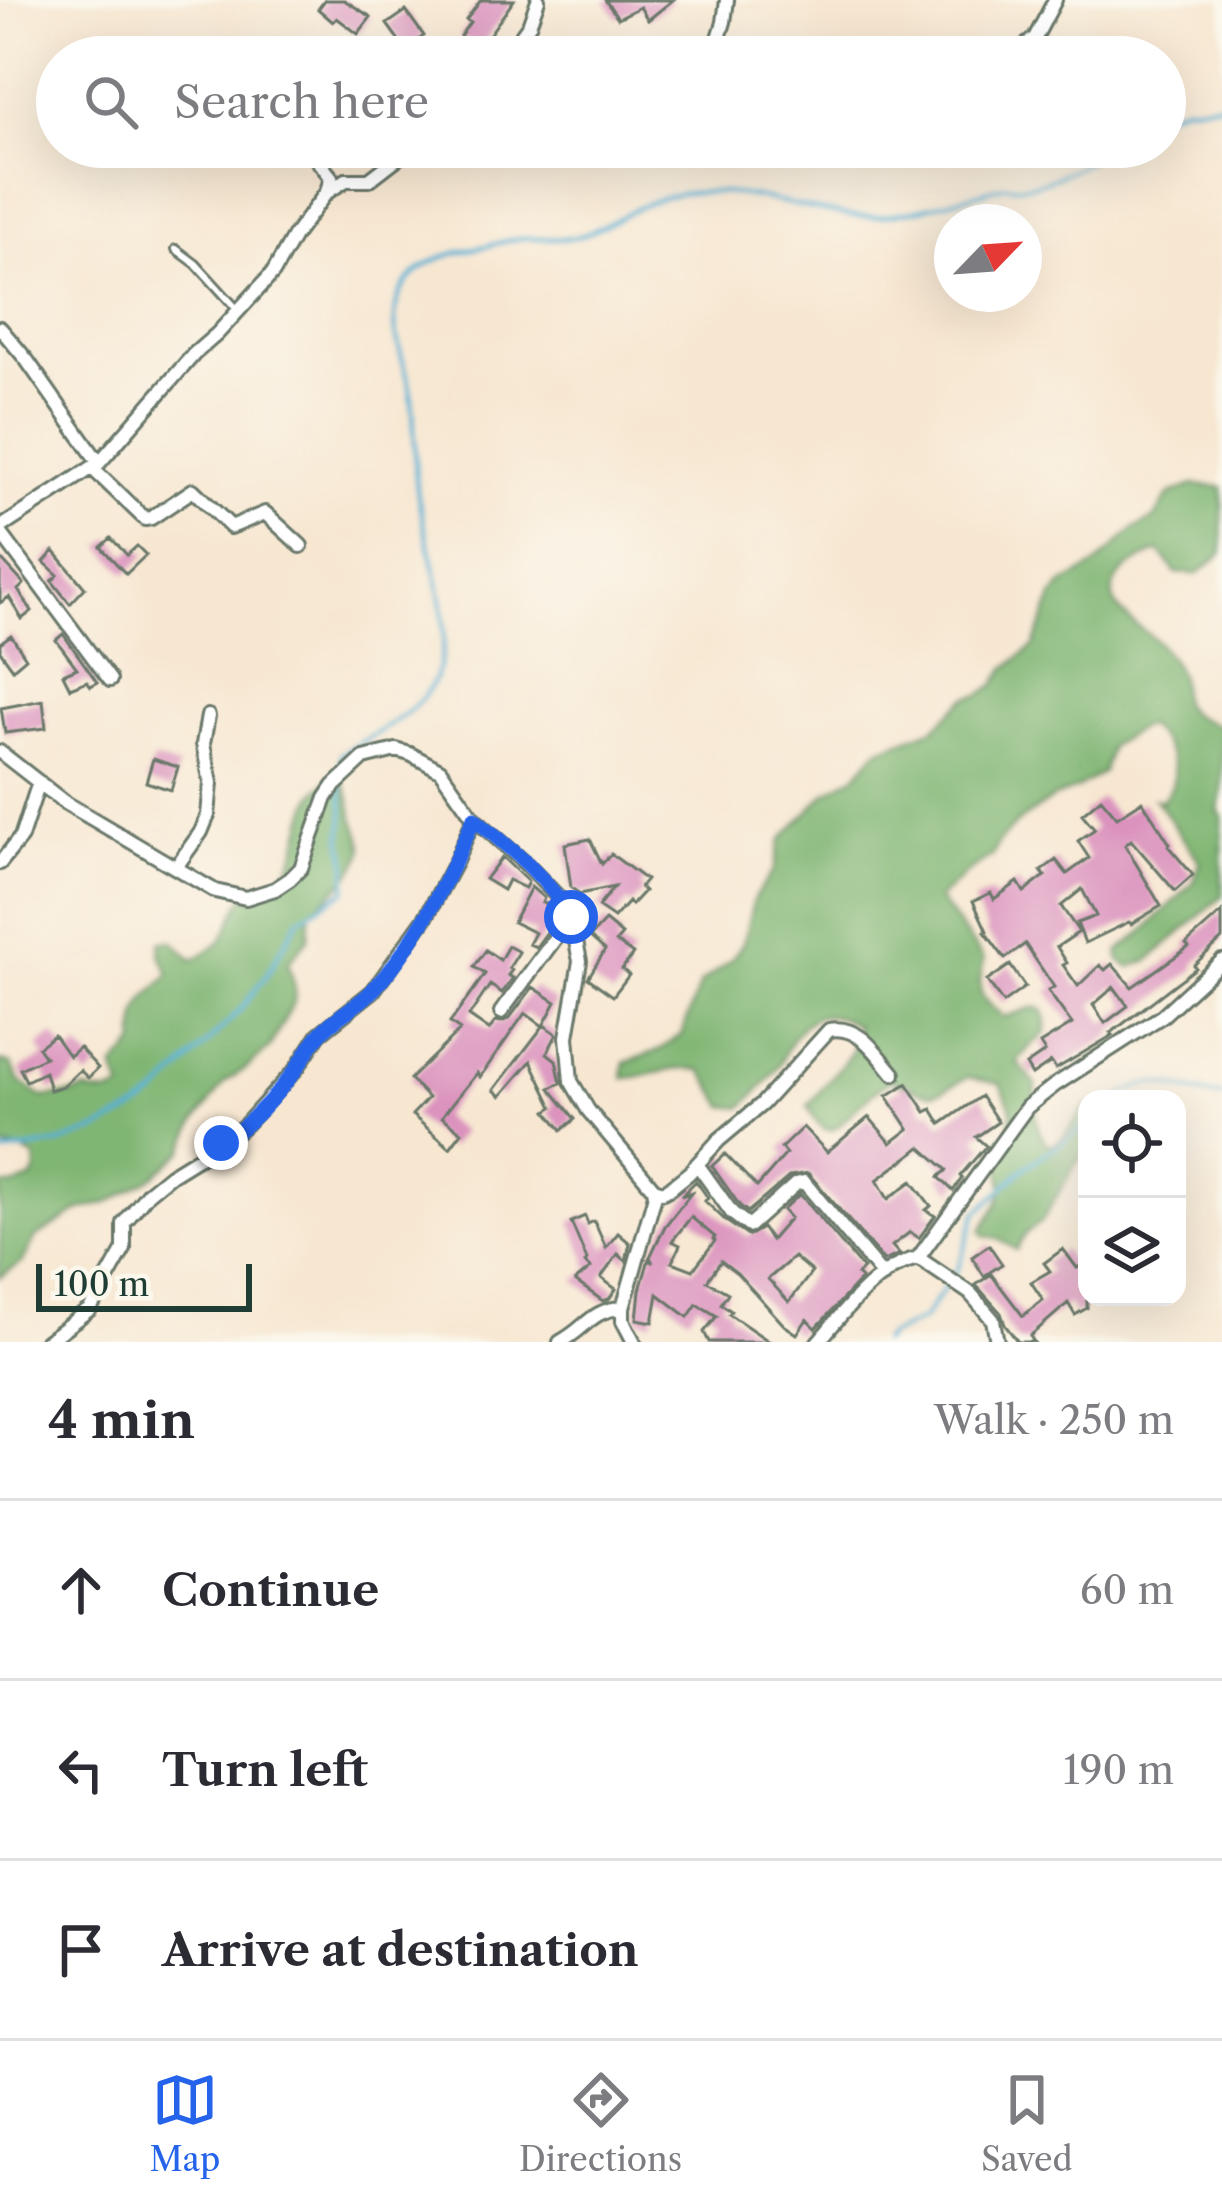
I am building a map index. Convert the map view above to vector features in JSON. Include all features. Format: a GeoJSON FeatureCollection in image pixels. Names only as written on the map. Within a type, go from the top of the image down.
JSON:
{"type":"FeatureCollection","features":[{"type":"Feature","properties":{"kind":"street"},"geometry":{"type":"LineString","coordinates":[[521,36],[538,0]]}},
{"type":"Feature","properties":{"kind":"street"},"geometry":{"type":"LineString","coordinates":[[720,36],[727,0]]}},
{"type":"Feature","properties":{"kind":"street"},"geometry":{"type":"LineString","coordinates":[[1036,36],[1054,0]]}},
{"type":"Feature","properties":{"kind":"street"},"geometry":{"type":"LineString","coordinates":[[110,680],[0,530],[96,466],[273,273],[326,193],[331,177],[324,168]]}},
{"type":"Feature","properties":{"kind":"street"},"geometry":{"type":"LineString","coordinates":[[326,193],[346,180],[369,180],[385,168]]}},
{"type":"Feature","properties":{"kind":"street"},"geometry":{"type":"LineString","coordinates":[[0,328],[26,358],[96,466],[145,519],[193,490],[231,527],[265,514],[301,546]]}},
{"type":"Feature","properties":{"kind":"street"},"geometry":{"type":"LineString","coordinates":[[176,867],[208,815],[211,784],[203,744],[208,716]]}},
{"type":"Feature","properties":{"kind":"street"},"geometry":{"type":"LineString","coordinates":[[0,752],[64,802],[215,890],[246,898],[274,889],[301,868],[326,798],[364,758],[396,750],[440,770],[474,818],[526,864],[571,917],[580,962],[567,1036],[571,1081],[654,1189],[669,1190],[698,1164],[718,1140],[762,1104],[829,1030],[850,1029],[894,1074]]}},
{"type":"Feature","properties":{"kind":"street"},"geometry":{"type":"LineString","coordinates":[[0,863],[21,837],[39,782]]}},
{"type":"Feature","properties":{"kind":"street"},"geometry":{"type":"LineString","coordinates":[[46,1342],[90,1309],[124,1249],[124,1223],[148,1193],[246,1124],[297,1068],[319,1034],[373,991],[426,917],[474,818]]}},
{"type":"Feature","properties":{"kind":"street"},"geometry":{"type":"LineString","coordinates":[[501,1012],[571,917]]}},
{"type":"Feature","properties":{"kind":"street"},"geometry":{"type":"LineString","coordinates":[[818,1342],[854,1300],[900,1262],[918,1258],[1028,1107],[1162,1016],[1222,961]]}},
{"type":"Feature","properties":{"kind":"street"},"geometry":{"type":"LineString","coordinates":[[698,1164],[732,1213],[749,1226],[804,1182],[883,1276]]}},
{"type":"Feature","properties":{"kind":"street"},"geometry":{"type":"LineString","coordinates":[[634,1342],[623,1321],[623,1308],[653,1210],[654,1189]]}},
{"type":"Feature","properties":{"kind":"street"},"geometry":{"type":"LineString","coordinates":[[918,1258],[970,1293],[993,1320],[997,1342]]}},
{"type":"Feature","properties":{"kind":"street"},"geometry":{"type":"LineString","coordinates":[[560,1342],[596,1314],[623,1308]]}},
{"type":"Feature","properties":{"kind":"lane"},"geometry":{"type":"LineString","coordinates":[[176,249],[238,311]]}},
{"type":"Feature","properties":{"kind":"green space"},"geometry":{"type":"Polygon","coordinates":[[[1193,485],[1222,487],[1222,554],[1197,574],[1176,573],[1159,551],[1124,571],[1113,592],[1117,607],[1174,664],[1184,707],[1222,727],[1218,810],[1222,817],[1222,897],[1148,961],[1129,967],[1119,959],[1119,951],[1194,882],[1200,862],[1155,799],[1161,801],[1169,792],[1173,772],[1167,750],[1145,725],[1110,746],[1103,772],[1017,823],[992,856],[938,899],[984,959],[980,987],[988,1004],[1004,1017],[1035,1008],[1044,1012],[1046,1033],[1017,1062],[1036,1085],[1037,1125],[1049,1146],[1078,1118],[1078,1162],[1042,1221],[1026,1233],[1016,1250],[981,1231],[1003,1187],[1000,1167],[1012,1111],[1001,1084],[967,1077],[930,1093],[890,1079],[839,1126],[828,1130],[808,1106],[852,1052],[857,1026],[826,1015],[801,1027],[777,1069],[742,1108],[725,1106],[702,1070],[624,1078],[625,1063],[660,1050],[681,1035],[700,984],[731,960],[743,943],[754,898],[774,870],[781,840],[826,793],[856,775],[878,750],[934,728],[966,698],[994,686],[1006,668],[1034,646],[1054,595],[1063,585],[1154,519],[1169,495],[1193,485]]]}},
{"type":"Feature","properties":{"kind":"green space"},"geometry":{"type":"Polygon","coordinates":[[[339,776],[348,792],[362,855],[342,883],[310,913],[309,937],[288,963],[294,1001],[270,1047],[226,1081],[195,1123],[184,1150],[153,1177],[110,1202],[80,1210],[35,1238],[23,1262],[0,1277],[0,1186],[32,1179],[36,1171],[35,1157],[0,1147],[0,1061],[11,1064],[20,1082],[43,1098],[122,1089],[114,1068],[136,1044],[143,1003],[170,974],[160,954],[161,942],[173,941],[193,960],[217,945],[246,895],[286,871],[309,804],[325,783],[339,776]]]}},
{"type":"Feature","properties":{"kind":"building"},"geometry":{"type":"Polygon","coordinates":[[[325,0],[344,0],[371,17],[358,34],[318,9],[325,0]]]}},
{"type":"Feature","properties":{"kind":"building"},"geometry":{"type":"Polygon","coordinates":[[[481,0],[514,0],[488,36],[460,36],[470,22],[466,20],[481,0]]]}},
{"type":"Feature","properties":{"kind":"building"},"geometry":{"type":"Polygon","coordinates":[[[605,0],[673,0],[648,20],[640,7],[618,18],[605,0]]]}},
{"type":"Feature","properties":{"kind":"building"},"geometry":{"type":"Polygon","coordinates":[[[406,11],[424,36],[396,36],[387,24],[406,11]]]}},
{"type":"Feature","properties":{"kind":"building"},"geometry":{"type":"Polygon","coordinates":[[[111,538],[127,555],[137,546],[146,555],[126,574],[101,547],[111,538]]]}},
{"type":"Feature","properties":{"kind":"building"},"geometry":{"type":"Polygon","coordinates":[[[54,551],[85,588],[70,604],[52,581],[58,575],[44,562],[54,551]]]}},
{"type":"Feature","properties":{"kind":"building"},"geometry":{"type":"Polygon","coordinates":[[[0,558],[24,584],[18,590],[32,611],[22,619],[9,597],[0,603],[0,558]]]}},
{"type":"Feature","properties":{"kind":"building"},"geometry":{"type":"Polygon","coordinates":[[[63,634],[97,682],[91,686],[87,681],[70,688],[63,674],[77,668],[56,640],[63,634]]]}},
{"type":"Feature","properties":{"kind":"building"},"geometry":{"type":"Polygon","coordinates":[[[11,635],[26,658],[13,669],[0,651],[0,643],[11,635]]]}},
{"type":"Feature","properties":{"kind":"building"},"geometry":{"type":"Polygon","coordinates":[[[43,700],[46,728],[5,733],[1,708],[43,700]]]}},
{"type":"Feature","properties":{"kind":"building"},"geometry":{"type":"Polygon","coordinates":[[[153,759],[178,767],[171,790],[146,782],[153,759]]]}},
{"type":"Feature","properties":{"kind":"building"},"geometry":{"type":"Polygon","coordinates":[[[1101,798],[1117,817],[1142,801],[1168,846],[1193,875],[1175,891],[1131,840],[1125,845],[1161,906],[1085,943],[1077,923],[1096,916],[1082,889],[1061,906],[1079,932],[1057,947],[1078,986],[1100,965],[1105,970],[1112,964],[1132,987],[1189,947],[1186,944],[1222,912],[1222,939],[1196,968],[1113,1035],[1056,1069],[1051,1062],[1032,1075],[1026,1065],[1045,1052],[1040,1044],[1072,1024],[1048,991],[1054,987],[1025,944],[1005,959],[985,932],[973,901],[991,893],[994,899],[1018,882],[1024,892],[1056,860],[1067,874],[1089,858],[1078,841],[1095,829],[1082,814],[1101,798]],[[1114,987],[1093,1005],[1105,1023],[1128,1006],[1114,987]]]}},
{"type":"Feature","properties":{"kind":"building"},"geometry":{"type":"Polygon","coordinates":[[[590,839],[602,864],[611,854],[646,880],[640,887],[644,891],[614,918],[598,907],[614,887],[580,894],[571,888],[565,844],[590,839]]]}},
{"type":"Feature","properties":{"kind":"building"},"geometry":{"type":"Polygon","coordinates":[[[502,857],[528,882],[525,888],[508,880],[503,890],[485,879],[502,857]]]}},
{"type":"Feature","properties":{"kind":"building"},"geometry":{"type":"Polygon","coordinates":[[[531,887],[555,911],[553,924],[536,947],[529,944],[535,933],[513,922],[531,887]]]}},
{"type":"Feature","properties":{"kind":"building"},"geometry":{"type":"Polygon","coordinates":[[[605,921],[622,935],[616,942],[633,954],[622,969],[629,975],[613,996],[588,978],[605,950],[590,937],[605,921]]]}},
{"type":"Feature","properties":{"kind":"building"},"geometry":{"type":"Polygon","coordinates":[[[508,946],[519,952],[509,968],[513,978],[502,993],[490,985],[469,1016],[489,1030],[496,1021],[509,1019],[533,987],[556,1002],[543,1026],[525,1013],[480,1077],[477,1073],[444,1114],[462,1132],[450,1148],[412,1115],[428,1098],[410,1079],[460,1030],[450,1023],[485,974],[474,967],[486,950],[500,960],[508,946]]]}},
{"type":"Feature","properties":{"kind":"building"},"geometry":{"type":"Polygon","coordinates":[[[1010,965],[1025,987],[1003,1003],[987,981],[1010,965]]]}},
{"type":"Feature","properties":{"kind":"building"},"geometry":{"type":"Polygon","coordinates":[[[544,1025],[557,1034],[547,1053],[556,1060],[561,1083],[550,1088],[575,1119],[562,1130],[547,1111],[553,1107],[531,1061],[501,1096],[494,1090],[544,1025]]]}},
{"type":"Feature","properties":{"kind":"building"},"geometry":{"type":"Polygon","coordinates":[[[54,1035],[69,1056],[79,1047],[98,1068],[88,1078],[80,1070],[63,1086],[50,1090],[45,1072],[26,1081],[20,1069],[45,1057],[38,1047],[54,1035]]]}},
{"type":"Feature","properties":{"kind":"building"},"geometry":{"type":"Polygon","coordinates":[[[907,1083],[926,1112],[932,1109],[941,1124],[981,1096],[998,1122],[976,1137],[986,1146],[953,1191],[939,1177],[947,1170],[921,1147],[877,1180],[888,1199],[912,1181],[931,1206],[926,1210],[935,1216],[919,1238],[910,1232],[892,1246],[899,1254],[884,1261],[808,1173],[790,1176],[748,1212],[712,1166],[725,1154],[757,1187],[786,1154],[781,1148],[803,1127],[827,1152],[869,1117],[891,1143],[909,1129],[887,1096],[907,1083]]]}},
{"type":"Feature","properties":{"kind":"building"},"geometry":{"type":"Polygon","coordinates":[[[696,1181],[708,1198],[705,1201],[726,1221],[748,1236],[762,1228],[771,1240],[790,1218],[783,1210],[800,1194],[863,1269],[857,1275],[861,1279],[816,1328],[807,1319],[797,1334],[721,1261],[707,1281],[728,1293],[721,1304],[729,1314],[770,1342],[709,1342],[704,1332],[717,1316],[697,1304],[688,1317],[658,1294],[653,1322],[637,1319],[649,1259],[653,1263],[650,1257],[665,1226],[692,1192],[681,1196],[696,1181]],[[691,1217],[672,1241],[680,1245],[672,1262],[693,1270],[715,1237],[691,1217]],[[794,1257],[768,1279],[789,1302],[812,1272],[794,1257]]]}},
{"type":"Feature","properties":{"kind":"building"},"geometry":{"type":"Polygon","coordinates":[[[585,1216],[588,1224],[594,1221],[606,1248],[618,1233],[630,1243],[626,1261],[618,1254],[601,1278],[616,1289],[603,1301],[575,1281],[591,1268],[571,1222],[585,1216]]]}},
{"type":"Feature","properties":{"kind":"building"},"geometry":{"type":"Polygon","coordinates":[[[989,1245],[1002,1264],[984,1276],[972,1257],[989,1245]]]}},
{"type":"Feature","properties":{"kind":"building"},"geometry":{"type":"Polygon","coordinates":[[[1063,1249],[1078,1267],[1078,1306],[1087,1308],[1075,1315],[1068,1303],[1030,1336],[1034,1342],[1018,1342],[976,1285],[991,1274],[1023,1316],[1043,1300],[1031,1282],[1050,1271],[1044,1263],[1063,1249]]]}},
{"type":"Feature","properties":{"kind":"waterway"},"geometry":{"type":"LineString","coordinates":[[1186,106],[1222,103]]}},
{"type":"Feature","properties":{"kind":"waterway"},"geometry":{"type":"LineString","coordinates":[[339,775],[341,754],[410,710],[429,688],[440,663],[442,607],[418,496],[412,400],[395,326],[402,290],[419,271],[451,255],[510,240],[577,237],[671,195],[729,193],[872,217],[1007,185],[1031,185],[1075,168]]}},
{"type":"Feature","properties":{"kind":"waterway"},"geometry":{"type":"LineString","coordinates":[[0,1154],[60,1143],[136,1110],[158,1094],[241,1009],[299,919],[346,890],[341,786]]}},
{"type":"Feature","properties":{"kind":"waterway"},"geometry":{"type":"LineString","coordinates":[[1131,1090],[1156,1084],[1186,1090]]}},
{"type":"Feature","properties":{"kind":"waterway"},"geometry":{"type":"LineString","coordinates":[[1186,1090],[1222,1096]]}},
{"type":"Feature","properties":{"kind":"waterway"},"geometry":{"type":"LineString","coordinates":[[882,1342],[923,1319],[958,1268],[976,1214],[1024,1168],[1078,1132]]}},
{"type":"Feature","properties":{"kind":"route"},"geometry":{"type":"LineString","coordinates":[[221,1143],[286,1081],[328,1025],[373,991],[426,917],[474,818],[526,864],[571,917]]}}]}
